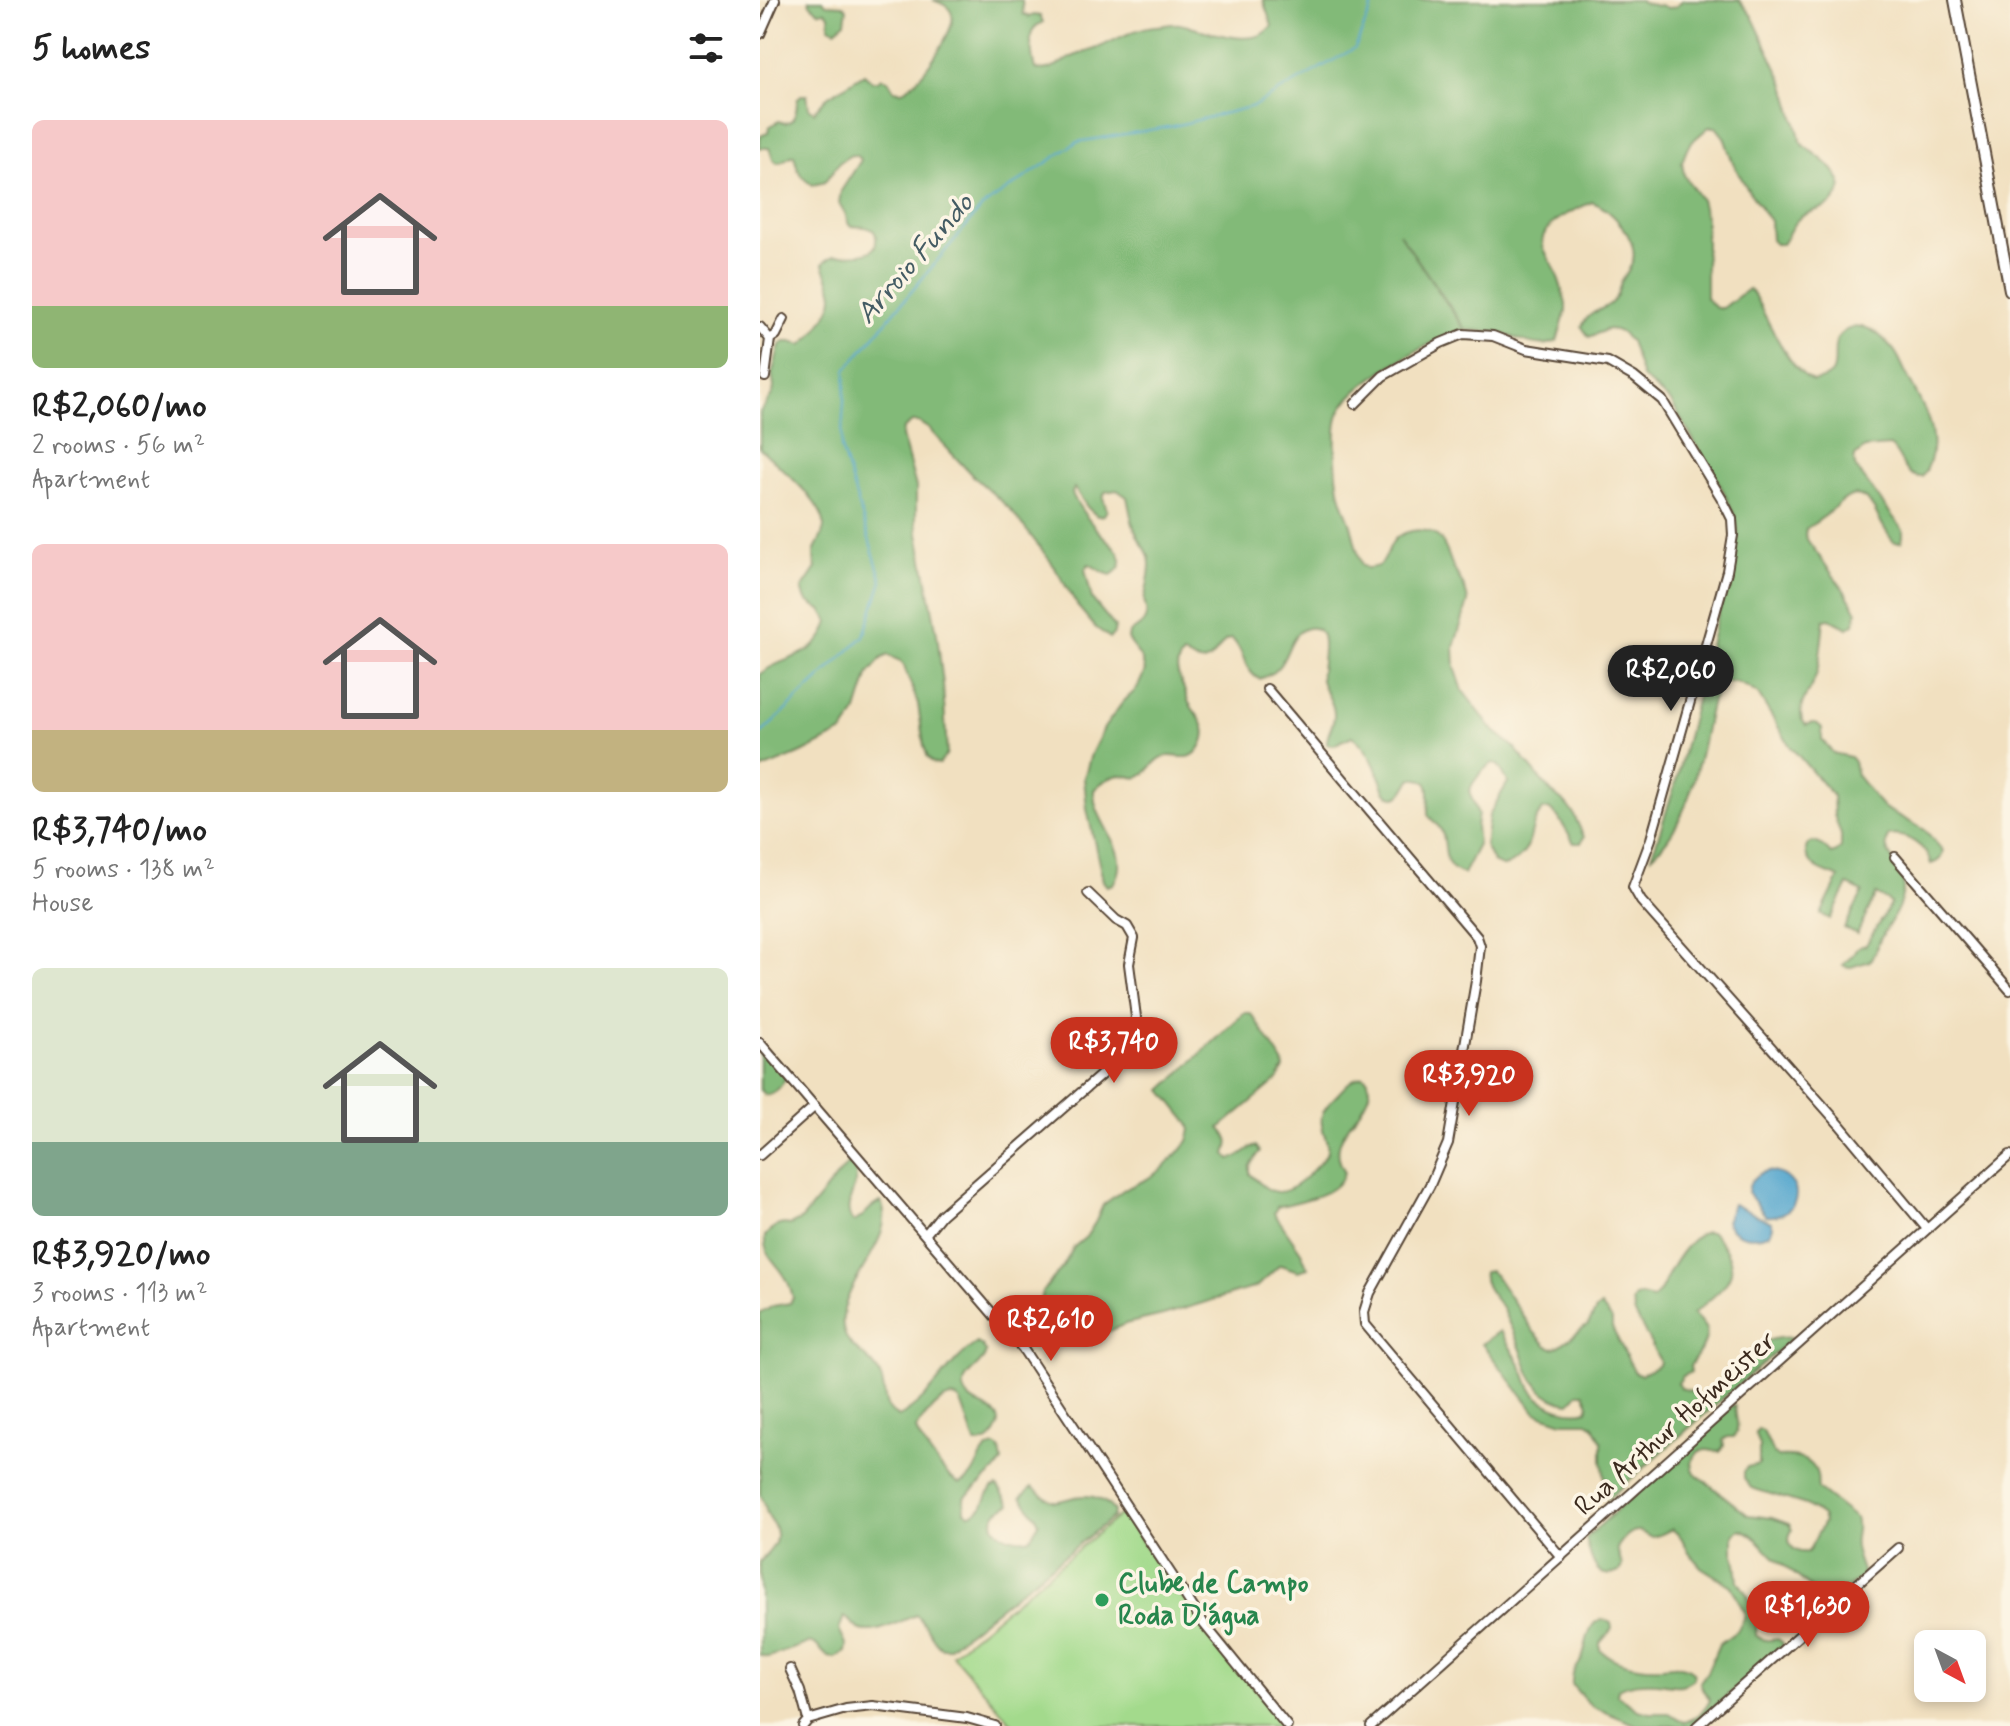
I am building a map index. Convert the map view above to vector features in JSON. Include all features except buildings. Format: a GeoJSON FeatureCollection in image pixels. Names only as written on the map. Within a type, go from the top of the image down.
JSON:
{"type":"FeatureCollection","features":[{"type":"Feature","properties":{"kind":"main road"},"geometry":{"type":"LineString","coordinates":[[1955,0],[2010,290]]}},
{"type":"Feature","properties":{"kind":"street"},"geometry":{"type":"LineString","coordinates":[[760,34],[775,0]]}},
{"type":"Feature","properties":{"kind":"street"},"geometry":{"type":"LineString","coordinates":[[770,339],[776,335],[784,319]]}},
{"type":"Feature","properties":{"kind":"street"},"geometry":{"type":"LineString","coordinates":[[760,327],[770,339],[765,377]]}},
{"type":"Feature","properties":{"kind":"street"},"geometry":{"type":"LineString","coordinates":[[1355,404],[1383,376],[1406,361],[1463,334],[1493,336],[1526,349],[1608,362],[1634,377],[1662,400],[1722,499],[1732,519],[1733,535],[1727,571],[1696,687],[1651,839],[1633,887],[1641,901],[1840,1125],[1927,1229]]}},
{"type":"Feature","properties":{"kind":"street"},"geometry":{"type":"LineString","coordinates":[[1267,689],[1477,937],[1480,946],[1476,981],[1448,1143],[1430,1185],[1370,1293],[1364,1312],[1365,1324],[1561,1557]]}},
{"type":"Feature","properties":{"kind":"street"},"geometry":{"type":"LineString","coordinates":[[1895,857],[2010,990]]}},
{"type":"Feature","properties":{"kind":"street"},"geometry":{"type":"LineString","coordinates":[[925,1235],[941,1215],[1120,1057],[1132,1038],[1136,1017],[1129,964],[1134,938],[1127,926],[1116,920],[1088,893]]}},
{"type":"Feature","properties":{"kind":"street"},"geometry":{"type":"LineString","coordinates":[[760,1043],[1023,1349],[1204,1624],[1287,1726]]}},
{"type":"Feature","properties":{"kind":"street"},"geometry":{"type":"LineString","coordinates":[[760,1155],[815,1106]]}},
{"type":"Feature","properties":{"kind":"street","name":"Rua Arthur Hofmeister"},"geometry":{"type":"LineString","coordinates":[[1371,1726],[2010,1155]]}},
{"type":"Feature","properties":{"kind":"street"},"geometry":{"type":"LineString","coordinates":[[1697,1726],[1898,1548]]}},
{"type":"Feature","properties":{"kind":"street"},"geometry":{"type":"LineString","coordinates":[[790,1669],[800,1691],[806,1723],[846,1709],[873,1706],[967,1718],[995,1726]]}},
{"type":"Feature","properties":{"kind":"green space"},"geometry":{"type":"Polygon","coordinates":[[[809,0],[843,5],[847,9],[845,22],[835,30],[829,27],[829,15],[825,11],[819,12],[809,0]]]}},
{"type":"Feature","properties":{"kind":"green space"},"geometry":{"type":"Polygon","coordinates":[[[933,0],[1022,0],[1023,14],[1040,16],[1043,22],[1034,28],[1031,35],[1035,69],[1040,70],[1148,27],[1180,24],[1228,36],[1254,37],[1272,26],[1263,0],[1640,0],[1669,8],[1683,0],[1739,0],[1752,16],[1785,85],[1801,141],[1832,169],[1842,187],[1830,205],[1801,217],[1782,244],[1775,244],[1771,240],[1770,221],[1733,163],[1724,137],[1716,127],[1709,127],[1687,149],[1682,162],[1684,175],[1701,200],[1706,220],[1706,298],[1716,308],[1723,308],[1748,289],[1787,355],[1813,381],[1828,377],[1834,370],[1835,346],[1841,334],[1857,327],[1874,332],[1899,357],[1931,429],[1933,448],[1922,477],[1910,474],[1890,446],[1865,448],[1855,456],[1856,468],[1903,530],[1901,542],[1894,542],[1867,500],[1854,495],[1806,529],[1805,535],[1857,612],[1854,624],[1848,628],[1830,619],[1824,620],[1817,672],[1803,701],[1802,720],[1806,725],[1815,723],[1822,728],[1822,740],[1833,753],[1850,757],[1857,775],[1884,808],[1925,830],[1943,851],[1939,860],[1931,864],[1915,842],[1902,836],[1888,836],[1887,849],[1902,875],[1902,897],[1870,961],[1848,968],[1843,965],[1857,948],[1866,945],[1891,903],[1876,894],[1857,934],[1844,928],[1863,892],[1848,885],[1830,919],[1821,914],[1839,878],[1814,866],[1806,849],[1811,843],[1816,843],[1831,854],[1841,847],[1833,796],[1790,746],[1758,694],[1747,687],[1735,682],[1723,682],[1712,700],[1697,770],[1684,809],[1676,827],[1652,856],[1675,785],[1716,621],[1733,567],[1738,533],[1735,516],[1724,492],[1671,402],[1642,377],[1630,341],[1620,332],[1608,329],[1589,337],[1582,327],[1588,317],[1614,300],[1633,260],[1631,243],[1622,225],[1592,202],[1560,218],[1546,230],[1543,237],[1544,248],[1558,277],[1566,304],[1557,341],[1550,344],[1535,344],[1499,333],[1466,330],[1399,233],[1465,330],[1394,363],[1359,389],[1339,414],[1336,442],[1340,494],[1362,565],[1367,568],[1379,565],[1395,539],[1407,532],[1428,531],[1442,542],[1464,586],[1468,602],[1454,647],[1455,667],[1463,691],[1494,731],[1514,747],[1551,792],[1573,813],[1584,837],[1581,843],[1574,843],[1558,817],[1549,809],[1543,810],[1537,817],[1523,854],[1504,867],[1493,862],[1485,846],[1489,815],[1508,782],[1499,766],[1493,763],[1479,775],[1469,791],[1478,814],[1478,845],[1463,874],[1455,871],[1448,861],[1441,830],[1428,815],[1429,790],[1424,781],[1411,779],[1401,795],[1394,797],[1385,791],[1368,754],[1352,736],[1334,745],[1327,744],[1334,714],[1321,680],[1323,640],[1316,628],[1308,628],[1295,637],[1277,668],[1259,679],[1250,671],[1232,639],[1226,640],[1206,661],[1199,662],[1183,655],[1178,672],[1188,701],[1204,727],[1204,739],[1197,752],[1188,757],[1163,757],[1139,777],[1117,776],[1094,790],[1099,814],[1119,860],[1113,884],[1107,886],[1103,881],[1087,809],[1084,778],[1091,754],[1104,728],[1137,689],[1145,671],[1142,660],[1128,639],[1129,633],[1140,626],[1146,617],[1144,600],[1150,560],[1135,530],[1127,497],[1117,490],[1105,492],[1103,498],[1107,510],[1104,515],[1097,516],[1074,488],[1072,493],[1083,512],[1121,559],[1119,568],[1111,575],[1089,564],[1085,569],[1092,599],[1115,627],[1110,638],[1095,627],[1079,608],[1052,563],[1010,509],[971,474],[929,429],[918,422],[912,422],[903,429],[902,436],[916,487],[916,523],[937,634],[947,754],[939,764],[928,758],[918,704],[904,666],[888,655],[869,673],[857,711],[843,732],[760,770],[760,674],[809,650],[824,634],[829,622],[822,611],[806,600],[802,589],[816,568],[814,554],[823,533],[822,517],[809,496],[760,448],[760,412],[773,393],[772,374],[780,345],[791,342],[802,345],[830,308],[832,291],[823,264],[834,256],[873,250],[876,237],[871,229],[849,225],[839,203],[841,191],[861,160],[857,156],[851,155],[840,162],[825,182],[813,185],[802,176],[794,155],[777,163],[769,148],[760,148],[760,136],[768,133],[769,127],[779,121],[784,123],[791,120],[801,95],[807,95],[809,108],[814,112],[826,98],[864,74],[872,81],[888,80],[894,90],[903,91],[912,85],[936,55],[952,22],[949,9],[933,0]]]}},
{"type":"Feature","properties":{"kind":"green space"},"geometry":{"type":"Polygon","coordinates":[[[1244,1013],[1250,1013],[1254,1018],[1284,1068],[1278,1079],[1220,1128],[1228,1140],[1226,1154],[1230,1159],[1256,1146],[1260,1151],[1250,1167],[1250,1174],[1269,1190],[1290,1189],[1324,1158],[1327,1148],[1321,1121],[1325,1109],[1353,1080],[1364,1076],[1368,1080],[1369,1092],[1365,1102],[1339,1148],[1339,1159],[1344,1170],[1342,1179],[1328,1191],[1277,1207],[1274,1213],[1301,1252],[1308,1268],[1298,1271],[1280,1265],[1256,1287],[1125,1324],[1079,1345],[1055,1336],[1046,1327],[1038,1310],[1042,1292],[1074,1247],[1086,1237],[1103,1205],[1162,1169],[1188,1141],[1189,1124],[1162,1090],[1244,1013]]]}},
{"type":"Feature","properties":{"kind":"green space"},"geometry":{"type":"Polygon","coordinates":[[[760,1047],[786,1077],[778,1089],[765,1095],[760,1090],[760,1047]]]}},
{"type":"Feature","properties":{"kind":"green space"},"geometry":{"type":"Polygon","coordinates":[[[848,1163],[854,1163],[856,1172],[849,1208],[853,1222],[881,1202],[884,1217],[882,1232],[849,1295],[843,1327],[848,1341],[880,1375],[889,1409],[899,1417],[911,1409],[977,1343],[986,1352],[966,1377],[964,1388],[972,1400],[998,1417],[999,1424],[992,1438],[976,1444],[962,1404],[955,1397],[942,1401],[916,1429],[936,1462],[959,1484],[971,1476],[989,1448],[995,1446],[1000,1449],[1002,1462],[964,1498],[965,1511],[970,1514],[979,1510],[992,1488],[997,1486],[1010,1504],[998,1511],[993,1524],[1001,1534],[1023,1539],[1030,1538],[1039,1523],[1021,1497],[1032,1487],[1054,1501],[1093,1497],[1114,1511],[1113,1517],[948,1648],[938,1645],[916,1615],[872,1631],[859,1629],[844,1617],[839,1629],[847,1646],[846,1652],[835,1658],[828,1657],[815,1644],[809,1643],[769,1657],[760,1655],[760,1562],[773,1546],[776,1532],[760,1495],[760,1314],[773,1306],[790,1303],[793,1298],[786,1278],[767,1251],[765,1236],[776,1226],[790,1225],[802,1219],[848,1163]]]}},
{"type":"Feature","properties":{"kind":"green space"},"geometry":{"type":"Polygon","coordinates":[[[1706,1232],[1712,1232],[1723,1246],[1730,1258],[1731,1269],[1724,1286],[1693,1314],[1704,1326],[1706,1339],[1690,1366],[1691,1372],[1678,1383],[1681,1388],[1705,1396],[1729,1369],[1735,1370],[1757,1346],[1772,1339],[1792,1338],[1608,1499],[1602,1442],[1594,1426],[1588,1422],[1563,1422],[1536,1413],[1482,1344],[1500,1331],[1530,1388],[1539,1398],[1566,1411],[1587,1410],[1589,1404],[1584,1393],[1578,1393],[1570,1403],[1556,1400],[1534,1381],[1503,1310],[1487,1287],[1484,1272],[1490,1271],[1495,1275],[1534,1332],[1553,1348],[1588,1325],[1601,1306],[1612,1320],[1612,1328],[1634,1371],[1641,1375],[1659,1365],[1660,1361],[1635,1314],[1632,1302],[1635,1297],[1641,1296],[1653,1299],[1685,1248],[1706,1232]]]}},
{"type":"Feature","properties":{"kind":"green space"},"geometry":{"type":"Polygon","coordinates":[[[1733,1405],[1737,1425],[1734,1437],[1723,1440],[1724,1446],[1720,1452],[1698,1452],[1692,1461],[1695,1473],[1748,1515],[1789,1524],[1792,1547],[1808,1552],[1824,1522],[1822,1516],[1806,1505],[1751,1488],[1744,1478],[1747,1467],[1759,1464],[1755,1434],[1758,1429],[1763,1431],[1773,1453],[1778,1457],[1802,1459],[1811,1464],[1817,1475],[1818,1489],[1855,1518],[1855,1547],[1863,1575],[1827,1605],[1754,1537],[1740,1529],[1733,1538],[1733,1551],[1738,1581],[1748,1596],[1757,1622],[1756,1635],[1764,1640],[1778,1639],[1783,1643],[1782,1648],[1692,1726],[1639,1726],[1593,1707],[1572,1685],[1573,1675],[1594,1624],[1604,1620],[1611,1623],[1612,1629],[1600,1643],[1600,1650],[1614,1659],[1645,1667],[1682,1666],[1693,1672],[1694,1678],[1680,1685],[1642,1683],[1618,1689],[1617,1695],[1638,1710],[1669,1713],[1684,1722],[1696,1717],[1708,1704],[1710,1700],[1700,1682],[1719,1644],[1738,1630],[1745,1613],[1731,1586],[1701,1567],[1672,1529],[1654,1537],[1639,1531],[1629,1534],[1617,1548],[1622,1566],[1619,1572],[1611,1574],[1604,1574],[1595,1566],[1586,1538],[1733,1405]]]}},
{"type":"Feature","properties":{"kind":"green space","name":"Clube de Campo Roda D'água"},"geometry":{"type":"Polygon","coordinates":[[[1123,1512],[1145,1546],[1284,1726],[1014,1726],[952,1654],[1123,1512]]]}},
{"type":"Feature","properties":{"kind":"water"},"geometry":{"type":"Polygon","coordinates":[[[1768,1171],[1785,1176],[1796,1192],[1796,1198],[1788,1210],[1774,1216],[1766,1216],[1748,1193],[1754,1178],[1768,1171]]]}},
{"type":"Feature","properties":{"kind":"water"},"geometry":{"type":"Polygon","coordinates":[[[1733,1204],[1771,1222],[1773,1227],[1770,1233],[1751,1237],[1734,1231],[1726,1221],[1733,1204]]]}},
{"type":"Feature","properties":{"kind":"waterway","name":"Arroio Fundo"},"geometry":{"type":"LineString","coordinates":[[760,733],[864,636],[882,581],[841,448],[846,370],[982,207],[1077,142],[1174,126],[1254,106],[1355,48],[1375,0]]}},
{"type":"Feature","properties":{"kind":"place","name":"Clube de Campo Roda D'água"},"geometry":{"type":"Point","coordinates":[1102,1600]}}]}
